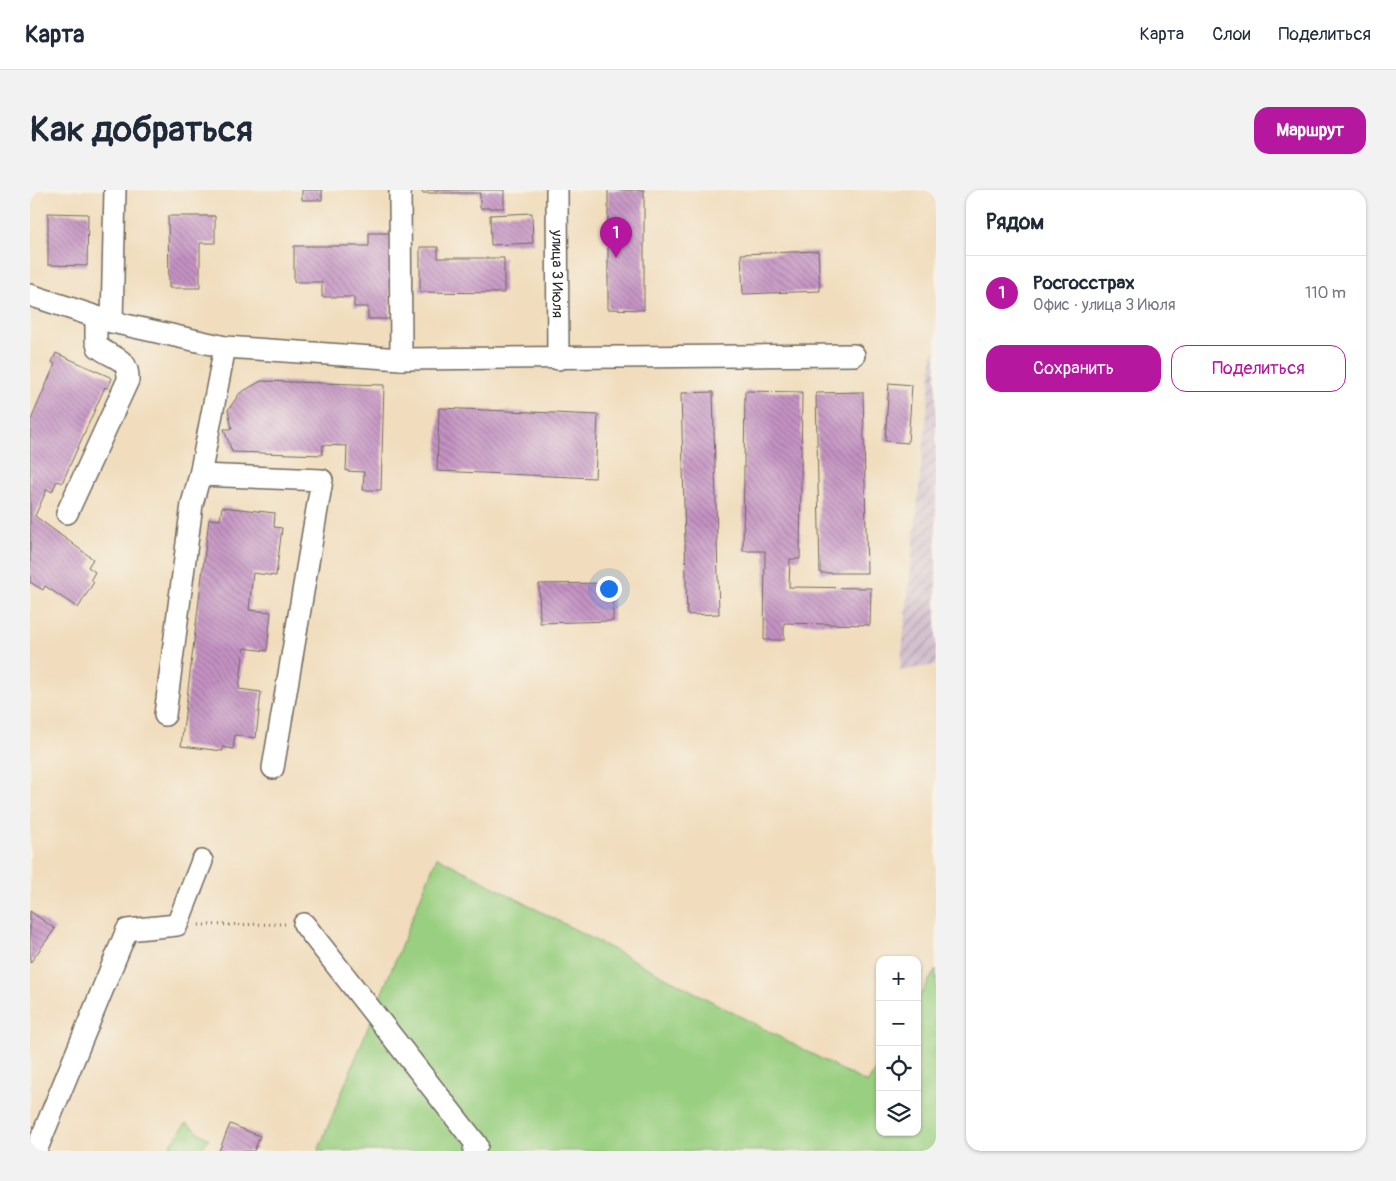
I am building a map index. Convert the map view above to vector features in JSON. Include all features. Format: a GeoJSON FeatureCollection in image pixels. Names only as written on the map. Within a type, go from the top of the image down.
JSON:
{"type":"FeatureCollection","features":[{"type":"Feature","properties":{"kind":"street"},"geometry":{"type":"LineString","coordinates":[[67,513],[128,380],[128,371],[125,363],[98,347],[96,340],[104,319],[115,190]]}},
{"type":"Feature","properties":{"kind":"street"},"geometry":{"type":"LineString","coordinates":[[400,190],[402,359]]}},
{"type":"Feature","properties":{"kind":"street","name":"улица 3 Июля"},"geometry":{"type":"LineString","coordinates":[[557,190],[558,359]]}},
{"type":"Feature","properties":{"kind":"street"},"geometry":{"type":"LineString","coordinates":[[30,295],[104,319],[224,347],[402,359],[854,355]]}},
{"type":"Feature","properties":{"kind":"street"},"geometry":{"type":"LineString","coordinates":[[165,715],[192,504],[200,475],[224,347]]}},
{"type":"Feature","properties":{"kind":"street"},"geometry":{"type":"LineString","coordinates":[[200,475],[322,480],[273,768]]}},
{"type":"Feature","properties":{"kind":"street"},"geometry":{"type":"LineString","coordinates":[[39,1145],[127,930],[177,925],[202,861]]}},
{"type":"Feature","properties":{"kind":"street"},"geometry":{"type":"LineString","coordinates":[[304,924],[479,1149]]}},
{"type":"Feature","properties":{"kind":"path"},"geometry":{"type":"LineString","coordinates":[[177,925],[304,924]]}},
{"type":"Feature","properties":{"kind":"shaded area"},"geometry":{"type":"Polygon","coordinates":[[[936,350],[936,665],[900,671],[933,354],[936,350]]]}},
{"type":"Feature","properties":{"kind":"green space"},"geometry":{"type":"Polygon","coordinates":[[[437,857],[867,1083],[876,1069],[876,1136],[921,1136],[921,993],[936,969],[936,1151],[318,1151],[437,857]]]}},
{"type":"Feature","properties":{"kind":"green space"},"geometry":{"type":"Polygon","coordinates":[[[186,1123],[209,1139],[200,1151],[166,1151],[186,1123]]]}},
{"type":"Feature","properties":{"kind":"building"},"geometry":{"type":"Polygon","coordinates":[[[302,190],[322,190],[322,200],[302,200],[302,190]]]}},
{"type":"Feature","properties":{"kind":"building"},"geometry":{"type":"Polygon","coordinates":[[[422,190],[504,190],[504,208],[480,208],[480,193],[422,193],[422,190]]]}},
{"type":"Feature","properties":{"kind":"building"},"geometry":{"type":"Polygon","coordinates":[[[608,190],[644,190],[644,310],[608,309],[608,190]]]}},
{"type":"Feature","properties":{"kind":"building"},"geometry":{"type":"Polygon","coordinates":[[[48,213],[88,214],[87,266],[48,265],[48,213]]]}},
{"type":"Feature","properties":{"kind":"building"},"geometry":{"type":"Polygon","coordinates":[[[532,213],[533,243],[491,245],[490,215],[532,213]]]}},
{"type":"Feature","properties":{"kind":"building"},"geometry":{"type":"Polygon","coordinates":[[[168,216],[215,216],[215,243],[200,243],[200,288],[169,288],[168,216]]]}},
{"type":"Feature","properties":{"kind":"building"},"geometry":{"type":"Polygon","coordinates":[[[369,233],[390,233],[390,319],[368,319],[368,307],[354,307],[354,297],[322,297],[322,282],[294,282],[294,246],[369,246],[369,233]]]}},
{"type":"Feature","properties":{"kind":"building"},"geometry":{"type":"Polygon","coordinates":[[[420,247],[438,247],[438,258],[504,258],[504,293],[420,292],[420,247]]]}},
{"type":"Feature","properties":{"kind":"building"},"geometry":{"type":"Polygon","coordinates":[[[818,251],[820,291],[743,294],[741,254],[818,251]]]}},
{"type":"Feature","properties":{"kind":"building"},"geometry":{"type":"Polygon","coordinates":[[[56,353],[112,378],[108,388],[105,387],[62,483],[57,481],[52,492],[47,489],[35,516],[93,559],[88,567],[95,572],[91,579],[94,582],[78,608],[45,586],[43,590],[30,582],[30,422],[55,364],[52,362],[56,353]]]}},
{"type":"Feature","properties":{"kind":"building"},"geometry":{"type":"Polygon","coordinates":[[[261,381],[384,385],[381,490],[363,490],[364,472],[346,471],[347,446],[323,445],[322,455],[232,452],[224,429],[232,429],[228,410],[240,393],[261,381]]]}},
{"type":"Feature","properties":{"kind":"building"},"geometry":{"type":"Polygon","coordinates":[[[889,383],[912,385],[908,443],[885,441],[889,383]]]}},
{"type":"Feature","properties":{"kind":"building"},"geometry":{"type":"Polygon","coordinates":[[[745,391],[802,392],[800,559],[790,559],[789,587],[871,588],[870,625],[784,623],[784,640],[764,640],[765,551],[743,551],[745,391]]]}},
{"type":"Feature","properties":{"kind":"building"},"geometry":{"type":"Polygon","coordinates":[[[713,392],[719,614],[687,615],[681,393],[713,392]]]}},
{"type":"Feature","properties":{"kind":"building"},"geometry":{"type":"Polygon","coordinates":[[[863,392],[867,573],[820,573],[816,393],[863,392]]]}},
{"type":"Feature","properties":{"kind":"building"},"geometry":{"type":"Polygon","coordinates":[[[439,408],[598,415],[595,478],[437,471],[439,408]]]}},
{"type":"Feature","properties":{"kind":"building"},"geometry":{"type":"Polygon","coordinates":[[[222,507],[275,513],[274,527],[282,528],[276,576],[253,573],[249,610],[271,612],[267,651],[244,648],[239,689],[261,692],[256,738],[235,735],[233,749],[223,747],[223,751],[181,746],[209,519],[220,520],[222,507]]]}},
{"type":"Feature","properties":{"kind":"building"},"geometry":{"type":"Polygon","coordinates":[[[613,583],[613,621],[540,623],[539,584],[613,583]]]}},
{"type":"Feature","properties":{"kind":"building"},"geometry":{"type":"Polygon","coordinates":[[[30,911],[55,929],[30,963],[30,911]]]}},
{"type":"Feature","properties":{"kind":"building"},"geometry":{"type":"Polygon","coordinates":[[[230,1124],[260,1136],[254,1151],[219,1151],[230,1124]]]}},
{"type":"Feature","properties":{"kind":"place","name":"Росгосстрах"},"geometry":{"type":"Point","coordinates":[616,258]}}]}
